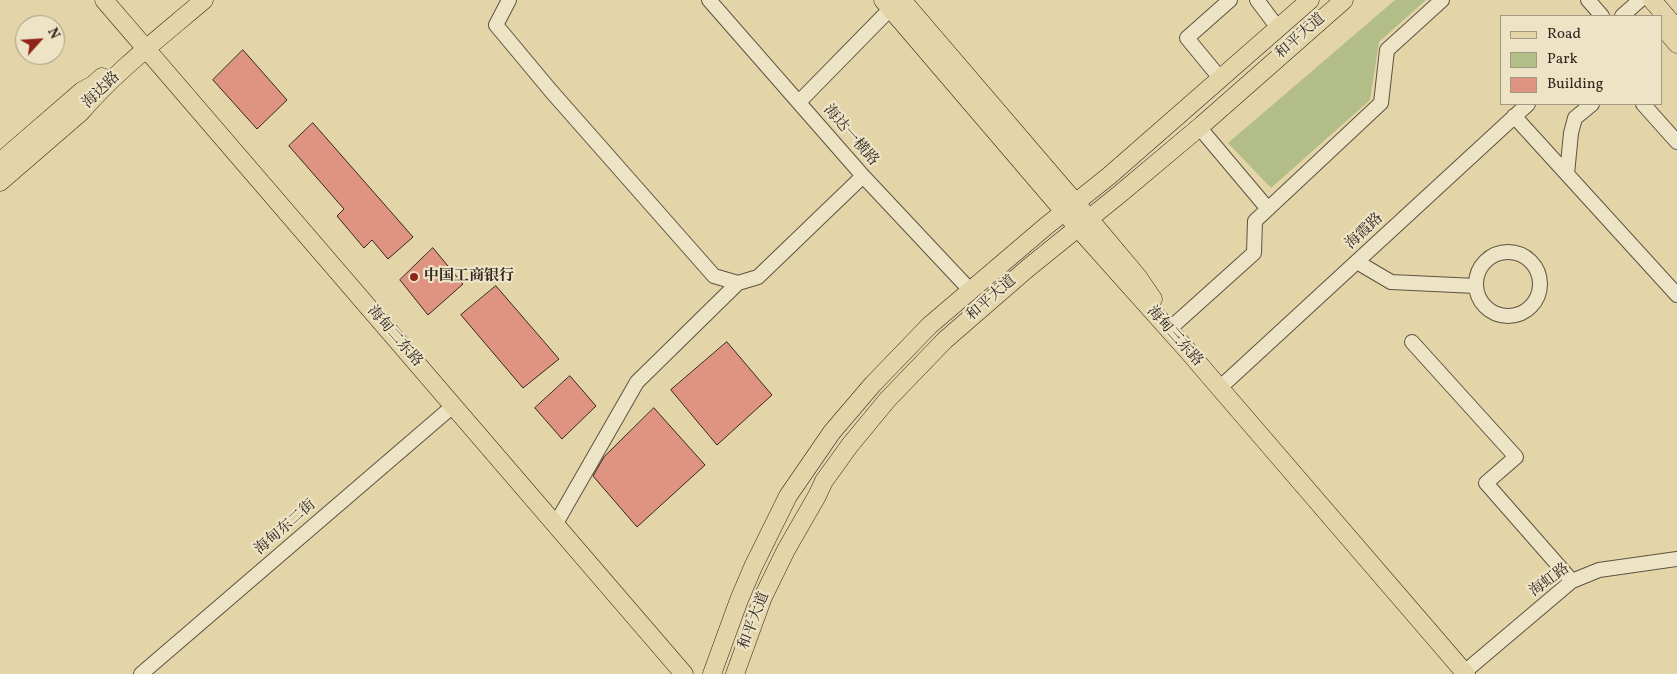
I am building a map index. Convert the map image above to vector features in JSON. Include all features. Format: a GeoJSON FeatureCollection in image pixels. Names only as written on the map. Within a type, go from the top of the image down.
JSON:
{"type":"FeatureCollection","features":[{"type":"Feature","properties":{"kind":"main road","name":"海甸二东路"},"geometry":{"type":"LineString","coordinates":[[91,0],[140,50],[451,411],[668,674]]}},
{"type":"Feature","properties":{"kind":"main road","name":"海甸二东路"},"geometry":{"type":"LineString","coordinates":[[104,0],[140,50]]}},
{"type":"Feature","properties":{"kind":"main road","name":"海达路"},"geometry":{"type":"LineString","coordinates":[[0,182],[81,112],[191,0]]}},
{"type":"Feature","properties":{"kind":"main road","name":"海达路"},"geometry":{"type":"LineString","coordinates":[[0,162],[75,97],[204,0]]}},
{"type":"Feature","properties":{"kind":"main road","name":"和平大道"},"geometry":{"type":"LineString","coordinates":[[712,674],[753,567],[788,496],[832,432],[873,384],[922,332],[970,290],[1109,176],[1310,0]]}},
{"type":"Feature","properties":{"kind":"main road","name":"和平大道"},"geometry":{"type":"LineString","coordinates":[[735,674],[754,619],[782,558],[824,481],[850,445],[888,399],[945,340],[1083,223],[1121,194],[1344,0]]}},
{"type":"Feature","properties":{"kind":"main road"},"geometry":{"type":"LineString","coordinates":[[1640,0],[1660,15]]}},
{"type":"Feature","properties":{"kind":"main road"},"geometry":{"type":"LineString","coordinates":[[1652,0],[1667,20],[1677,44]]}},
{"type":"Feature","properties":{"kind":"main road"},"geometry":{"type":"LineString","coordinates":[[894,2],[1083,223],[1175,324],[1468,672]]}},
{"type":"Feature","properties":{"kind":"main road","name":"海甸三东路"},"geometry":{"type":"LineString","coordinates":[[1083,223],[1198,363],[1468,672]]}},
{"type":"Feature","properties":{"kind":"main road","name":"海甸二东路"},"geometry":{"type":"LineString","coordinates":[[451,411],[555,526],[684,674]]}},
{"type":"Feature","properties":{"kind":"street"},"geometry":{"type":"LineString","coordinates":[[509,0],[496,25],[551,91],[714,276],[738,283]]}},
{"type":"Feature","properties":{"kind":"street","name":"海达一横路"},"geometry":{"type":"LineString","coordinates":[[709,0],[863,176],[970,290]]}},
{"type":"Feature","properties":{"kind":"street"},"geometry":{"type":"LineString","coordinates":[[1220,78],[1187,38],[1230,0]]}},
{"type":"Feature","properties":{"kind":"street"},"geometry":{"type":"LineString","coordinates":[[1257,0],[1278,28]]}},
{"type":"Feature","properties":{"kind":"street"},"geometry":{"type":"LineString","coordinates":[[1175,324],[1254,253],[1255,221],[1381,104],[1387,50],[1442,0]]}},
{"type":"Feature","properties":{"kind":"street"},"geometry":{"type":"LineString","coordinates":[[1588,0],[1601,15]]}},
{"type":"Feature","properties":{"kind":"street"},"geometry":{"type":"LineString","coordinates":[[1623,15],[1640,0]]}},
{"type":"Feature","properties":{"kind":"street"},"geometry":{"type":"LineString","coordinates":[[798,102],[894,2]]}},
{"type":"Feature","properties":{"kind":"street","name":"海霞路"},"geometry":{"type":"LineString","coordinates":[[1225,383],[1527,105]]}},
{"type":"Feature","properties":{"kind":"street"},"geometry":{"type":"LineString","coordinates":[[1567,174],[1571,133],[1575,118],[1591,105]]}},
{"type":"Feature","properties":{"kind":"street"},"geometry":{"type":"LineString","coordinates":[[1644,105],[1677,142]]}},
{"type":"Feature","properties":{"kind":"street"},"geometry":{"type":"LineString","coordinates":[[1514,116],[1677,294]]}},
{"type":"Feature","properties":{"kind":"street"},"geometry":{"type":"LineString","coordinates":[[1199,127],[1268,209]]}},
{"type":"Feature","properties":{"kind":"street"},"geometry":{"type":"LineString","coordinates":[[555,526],[637,382],[738,283],[758,277],[863,176]]}},
{"type":"Feature","properties":{"kind":"street"},"geometry":{"type":"LineString","coordinates":[[1512,251],[1523,255],[1532,262],[1538,271],[1541,282],[1536,302],[1529,310],[1520,315],[1510,317],[1490,312],[1478,296],[1476,286],[1477,274],[1482,264],[1490,256],[1512,251]]}},
{"type":"Feature","properties":{"kind":"street"},"geometry":{"type":"LineString","coordinates":[[1356,262],[1391,282],[1476,286]]}},
{"type":"Feature","properties":{"kind":"street"},"geometry":{"type":"LineString","coordinates":[[1412,342],[1516,457],[1486,484],[1572,581]]}},
{"type":"Feature","properties":{"kind":"street","name":"海甸东二街"},"geometry":{"type":"LineString","coordinates":[[141,674],[451,411]]}},
{"type":"Feature","properties":{"kind":"street","name":"海甸东二街"},"geometry":{"type":"LineString","coordinates":[[150,674],[451,411]]}},
{"type":"Feature","properties":{"kind":"street","name":"海虹路"},"geometry":{"type":"LineString","coordinates":[[1468,672],[1572,581],[1599,570],[1677,559]]}},
{"type":"Feature","properties":{"kind":"green space"},"geometry":{"type":"Polygon","coordinates":[[[1395,0],[1426,0],[1379,42],[1370,100],[1271,188],[1228,143],[1395,0]]]}},
{"type":"Feature","properties":{"kind":"building"},"geometry":{"type":"Polygon","coordinates":[[[243,50],[287,100],[257,129],[213,80],[243,50]]]}},
{"type":"Feature","properties":{"kind":"building"},"geometry":{"type":"Polygon","coordinates":[[[313,123],[413,237],[388,259],[372,240],[364,248],[337,216],[344,209],[289,146],[313,123]]]}},
{"type":"Feature","properties":{"kind":"building"},"geometry":{"type":"Polygon","coordinates":[[[433,248],[463,284],[428,315],[400,280],[433,248]]]}},
{"type":"Feature","properties":{"kind":"building"},"geometry":{"type":"Polygon","coordinates":[[[496,286],[559,359],[523,388],[461,315],[496,286]]]}},
{"type":"Feature","properties":{"kind":"building"},"geometry":{"type":"Polygon","coordinates":[[[727,342],[772,395],[717,445],[671,390],[727,342]]]}},
{"type":"Feature","properties":{"kind":"building"},"geometry":{"type":"Polygon","coordinates":[[[570,376],[596,406],[562,439],[535,408],[570,376]]]}},
{"type":"Feature","properties":{"kind":"building"},"geometry":{"type":"Polygon","coordinates":[[[654,408],[705,465],[637,527],[593,476],[604,457],[654,408]]]}},
{"type":"Feature","properties":{"kind":"place","name":"中国工商银行"},"geometry":{"type":"Point","coordinates":[414,277]}}]}
